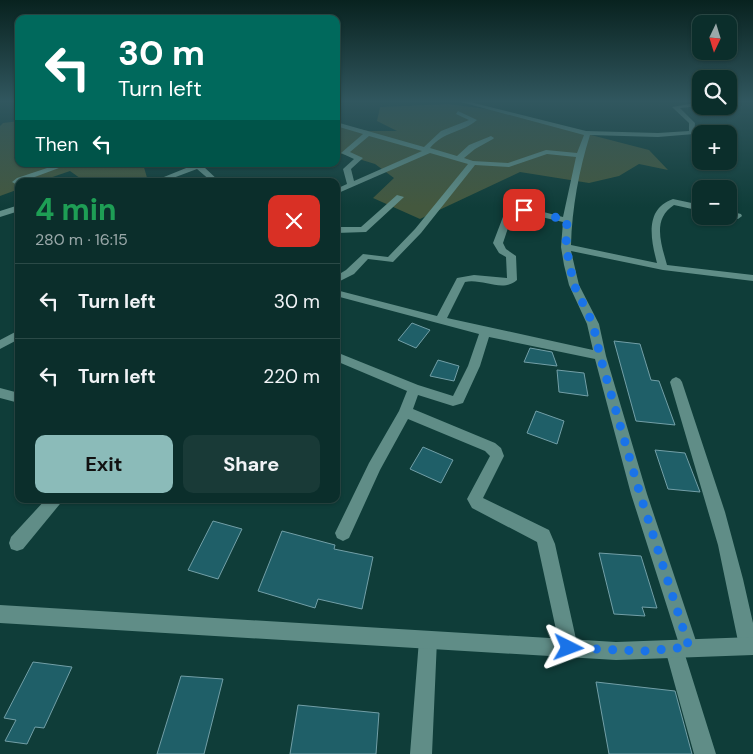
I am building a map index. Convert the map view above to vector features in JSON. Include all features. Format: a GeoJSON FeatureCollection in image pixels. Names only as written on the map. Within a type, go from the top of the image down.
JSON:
{"type":"FeatureCollection","features":[{"type":"Feature","properties":{"kind":"street"},"geometry":{"type":"LineString","coordinates":[[351,184],[347,169],[360,158],[344,153],[363,137]]}},
{"type":"Feature","properties":{"kind":"street"},"geometry":{"type":"LineString","coordinates":[[383,137],[473,163],[508,165],[546,152],[580,154]]}},
{"type":"Feature","properties":{"kind":"street"},"geometry":{"type":"LineString","coordinates":[[340,190],[427,150],[438,137]]}},
{"type":"Feature","properties":{"kind":"street"},"geometry":{"type":"LineString","coordinates":[[587,137],[580,154],[567,220],[566,247],[574,285],[593,324],[600,356],[682,648],[704,754]]}},
{"type":"Feature","properties":{"kind":"street"},"geometry":{"type":"LineString","coordinates":[[458,158],[472,146],[491,138]]}},
{"type":"Feature","properties":{"kind":"street"},"geometry":{"type":"LineString","coordinates":[[340,278],[350,272],[366,256],[390,260],[418,231],[473,163]]}},
{"type":"Feature","properties":{"kind":"street"},"geometry":{"type":"LineString","coordinates":[[26,178],[57,167]]}},
{"type":"Feature","properties":{"kind":"street"},"geometry":{"type":"LineString","coordinates":[[166,178],[196,167]]}},
{"type":"Feature","properties":{"kind":"street"},"geometry":{"type":"LineString","coordinates":[[203,167],[212,178]]}},
{"type":"Feature","properties":{"kind":"street"},"geometry":{"type":"LineString","coordinates":[[340,230],[363,230],[400,196]]}},
{"type":"Feature","properties":{"kind":"street"},"geometry":{"type":"LineString","coordinates":[[663,267],[654,234],[658,218],[673,202],[692,206]]}},
{"type":"Feature","properties":{"kind":"street"},"geometry":{"type":"LineString","coordinates":[[0,214],[15,209]]}},
{"type":"Feature","properties":{"kind":"street"},"geometry":{"type":"LineString","coordinates":[[440,321],[460,280],[471,277],[503,282],[512,280],[511,256],[502,251],[498,243],[509,211],[524,210],[567,220]]}},
{"type":"Feature","properties":{"kind":"street"},"geometry":{"type":"LineString","coordinates":[[566,247],[663,267],[753,278]]}},
{"type":"Feature","properties":{"kind":"street"},"geometry":{"type":"LineString","coordinates":[[340,295],[485,332],[600,356]]}},
{"type":"Feature","properties":{"kind":"street"},"geometry":{"type":"LineString","coordinates":[[340,358],[447,401],[458,400],[474,366],[485,332]]}},
{"type":"Feature","properties":{"kind":"street"},"geometry":{"type":"LineString","coordinates":[[0,345],[15,336]]}},
{"type":"Feature","properties":{"kind":"street"},"geometry":{"type":"LineString","coordinates":[[0,614],[616,651],[750,646],[730,554],[676,382]]}},
{"type":"Feature","properties":{"kind":"street"},"geometry":{"type":"LineString","coordinates":[[343,533],[374,467],[405,412],[414,389]]}},
{"type":"Feature","properties":{"kind":"street"},"geometry":{"type":"LineString","coordinates":[[0,393],[15,397]]}},
{"type":"Feature","properties":{"kind":"street"},"geometry":{"type":"LineString","coordinates":[[405,412],[490,447],[496,452],[497,456],[475,499],[477,503],[544,536],[569,648]]}},
{"type":"Feature","properties":{"kind":"street"},"geometry":{"type":"LineString","coordinates":[[17,543],[52,503]]}},
{"type":"Feature","properties":{"kind":"street"},"geometry":{"type":"LineString","coordinates":[[421,754],[428,640]]}},
{"type":"Feature","properties":{"kind":"green space"},"geometry":{"type":"Polygon","coordinates":[[[0,137],[15,137],[15,167],[144,167],[147,178],[80,178],[70,171],[50,178],[15,178],[15,190],[0,196],[0,137]]]}},
{"type":"Feature","properties":{"kind":"green space"},"geometry":{"type":"Polygon","coordinates":[[[340,137],[600,137],[649,150],[668,170],[639,164],[619,176],[589,183],[520,172],[420,219],[373,198],[394,178],[375,164],[340,153],[340,137]]]}},
{"type":"Feature","properties":{"kind":"building"},"geometry":{"type":"Polygon","coordinates":[[[412,323],[430,330],[416,348],[398,340],[412,323]]]}},
{"type":"Feature","properties":{"kind":"building"},"geometry":{"type":"Polygon","coordinates":[[[614,341],[640,344],[651,380],[659,381],[675,425],[636,421],[614,341]]]}},
{"type":"Feature","properties":{"kind":"building"},"geometry":{"type":"Polygon","coordinates":[[[530,348],[552,352],[557,366],[524,362],[530,348]]]}},
{"type":"Feature","properties":{"kind":"building"},"geometry":{"type":"Polygon","coordinates":[[[438,360],[459,366],[454,381],[430,376],[438,360]]]}},
{"type":"Feature","properties":{"kind":"building"},"geometry":{"type":"Polygon","coordinates":[[[557,370],[584,373],[588,396],[559,392],[557,370]]]}},
{"type":"Feature","properties":{"kind":"building"},"geometry":{"type":"Polygon","coordinates":[[[536,411],[564,421],[557,444],[527,433],[536,411]]]}},
{"type":"Feature","properties":{"kind":"building"},"geometry":{"type":"Polygon","coordinates":[[[423,447],[453,460],[441,483],[410,469],[423,447]]]}},
{"type":"Feature","properties":{"kind":"building"},"geometry":{"type":"Polygon","coordinates":[[[655,450],[685,453],[700,492],[668,489],[655,450]]]}},
{"type":"Feature","properties":{"kind":"building"},"geometry":{"type":"Polygon","coordinates":[[[213,521],[242,529],[218,579],[188,570],[213,521]]]}},
{"type":"Feature","properties":{"kind":"building"},"geometry":{"type":"Polygon","coordinates":[[[282,531],[335,545],[334,549],[373,557],[362,609],[318,599],[315,608],[258,591],[282,531]]]}},
{"type":"Feature","properties":{"kind":"building"},"geometry":{"type":"Polygon","coordinates":[[[599,553],[641,556],[657,608],[642,607],[645,616],[614,614],[599,553]]]}},
{"type":"Feature","properties":{"kind":"building"},"geometry":{"type":"Polygon","coordinates":[[[33,662],[72,667],[44,728],[35,727],[27,744],[5,741],[16,720],[4,718],[33,662]]]}},
{"type":"Feature","properties":{"kind":"building"},"geometry":{"type":"Polygon","coordinates":[[[181,676],[223,679],[204,754],[157,754],[181,676]]]}},
{"type":"Feature","properties":{"kind":"building"},"geometry":{"type":"Polygon","coordinates":[[[596,682],[675,691],[692,754],[609,754],[596,682]]]}},
{"type":"Feature","properties":{"kind":"building"},"geometry":{"type":"Polygon","coordinates":[[[298,705],[379,713],[376,754],[290,754],[298,705]]]}},
{"type":"Feature","properties":{"kind":"route"},"geometry":{"type":"LineString","coordinates":[[524,210],[567,220],[566,247],[574,285],[588,310],[593,324],[600,356],[640,494],[689,647],[644,651],[569,648]]}}]}
